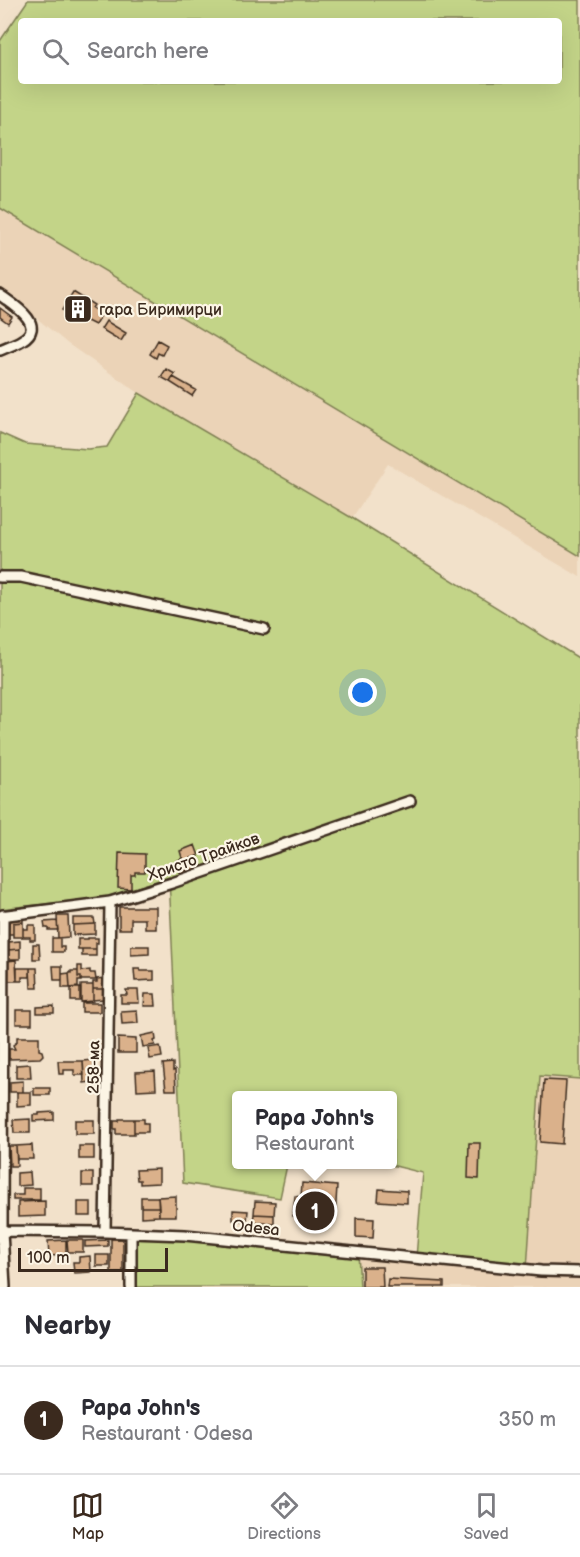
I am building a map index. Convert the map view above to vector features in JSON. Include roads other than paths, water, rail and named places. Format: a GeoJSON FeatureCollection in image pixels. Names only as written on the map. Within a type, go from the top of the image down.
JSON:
{"type":"FeatureCollection","features":[{"type":"Feature","properties":{"kind":"street"},"geometry":{"type":"LineString","coordinates":[[0,295],[29,318],[31,324],[30,333],[24,340],[0,350]]}},
{"type":"Feature","properties":{"kind":"street"},"geometry":{"type":"LineString","coordinates":[[0,577],[21,577],[264,629]]}},
{"type":"Feature","properties":{"kind":"street","name":"Христо Трайков"},"geometry":{"type":"LineString","coordinates":[[2,916],[110,902],[410,801]]}},
{"type":"Feature","properties":{"kind":"street","name":"258-ма"},"geometry":{"type":"LineString","coordinates":[[105,1232],[110,902]]}},
{"type":"Feature","properties":{"kind":"street"},"geometry":{"type":"LineString","coordinates":[[2,916],[1,1231],[5,1287]]}},
{"type":"Feature","properties":{"kind":"street","name":"Odesa"},"geometry":{"type":"LineString","coordinates":[[1,1231],[185,1235],[541,1271],[580,1272]]}},
{"type":"Feature","properties":{"kind":"street"},"geometry":{"type":"LineString","coordinates":[[130,1233],[131,1287]]}},
{"type":"Feature","properties":{"kind":"place","name":"гара Биримирци"},"geometry":{"type":"Point","coordinates":[78,309]}},
{"type":"Feature","properties":{"kind":"place","name":"Papa John's"},"geometry":{"type":"Point","coordinates":[315,1211]}}]}
